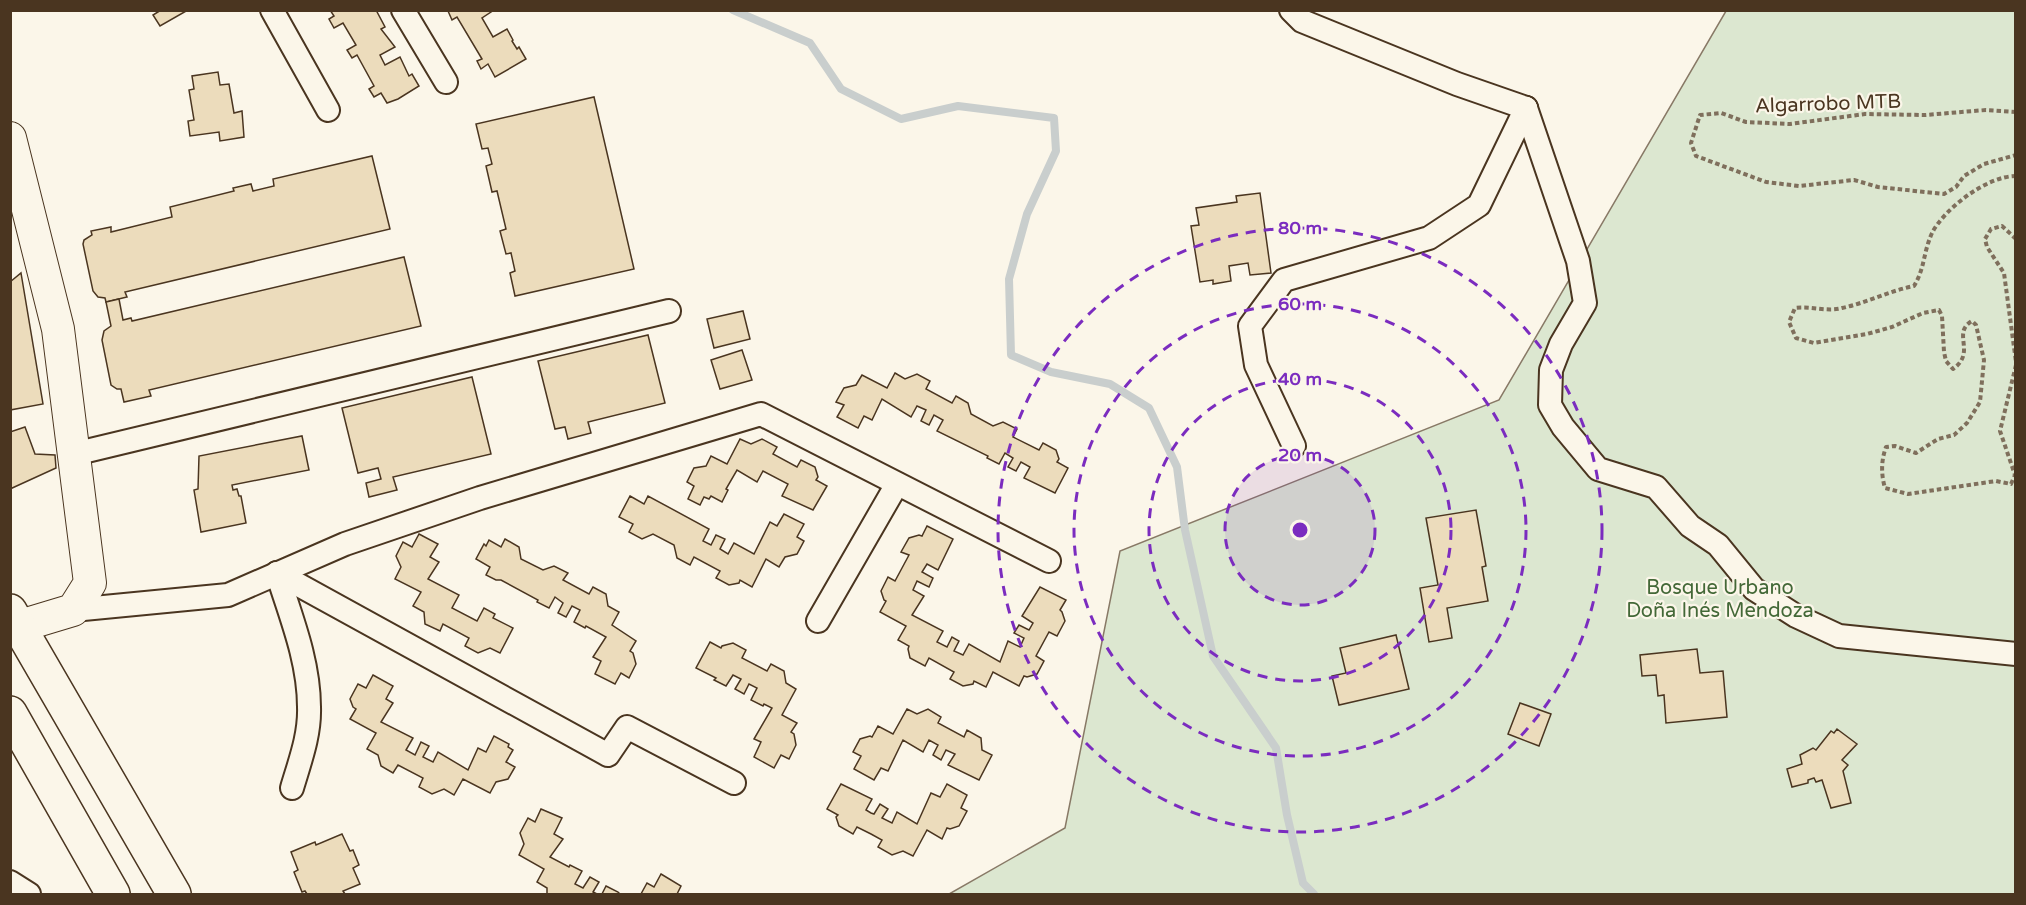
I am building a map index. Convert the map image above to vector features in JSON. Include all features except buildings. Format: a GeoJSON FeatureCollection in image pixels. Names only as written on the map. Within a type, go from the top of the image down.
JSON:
{"type":"FeatureCollection","features":[{"type":"Feature","properties":{"kind":"highway"},"geometry":{"type":"LineString","coordinates":[[13,623],[174,894]]}},
{"type":"Feature","properties":{"kind":"highway"},"geometry":{"type":"LineString","coordinates":[[10,712],[113,894]]}},
{"type":"Feature","properties":{"kind":"street"},"geometry":{"type":"LineString","coordinates":[[272,10],[328,110]]}},
{"type":"Feature","properties":{"kind":"street"},"geometry":{"type":"LineString","coordinates":[[403,10],[446,82]]}},
{"type":"Feature","properties":{"kind":"street"},"geometry":{"type":"LineString","coordinates":[[1291,10],[1302,21],[1457,84],[1526,108]]}},
{"type":"Feature","properties":{"kind":"street"},"geometry":{"type":"LineString","coordinates":[[1294,446],[1256,365],[1250,326],[1284,280],[1429,238],[1479,205],[1526,108]]}},
{"type":"Feature","properties":{"kind":"street"},"geometry":{"type":"LineString","coordinates":[[1526,108],[1578,261],[1585,303],[1561,344],[1551,370],[1550,405],[1563,427],[1598,469],[1656,487],[1689,526],[1718,545],[1754,589],[1796,616],[1839,636],[2016,654]]}},
{"type":"Feature","properties":{"kind":"street"},"geometry":{"type":"LineString","coordinates":[[10,138],[58,329],[90,583],[73,610]]}},
{"type":"Feature","properties":{"kind":"street"},"geometry":{"type":"LineString","coordinates":[[74,454],[669,310]]}},
{"type":"Feature","properties":{"kind":"street"},"geometry":{"type":"LineString","coordinates":[[13,623],[73,610],[228,595],[345,544],[480,498],[761,414],[1049,561]]}},
{"type":"Feature","properties":{"kind":"street"},"geometry":{"type":"LineString","coordinates":[[818,621],[897,484]]}},
{"type":"Feature","properties":{"kind":"street"},"geometry":{"type":"LineString","coordinates":[[277,573],[608,755],[627,727],[734,783]]}},
{"type":"Feature","properties":{"kind":"street"},"geometry":{"type":"LineString","coordinates":[[277,573],[302,653],[309,707],[305,745],[292,788]]}},
{"type":"Feature","properties":{"kind":"street"},"geometry":{"type":"LineString","coordinates":[[10,882],[29,894]]}},
{"type":"Feature","properties":{"kind":"path","name":"Algarrobo MTB"},"geometry":{"type":"LineString","coordinates":[[2016,112],[1986,110],[1926,115],[1865,114],[1790,124],[1746,122],[1721,113],[1700,115],[1691,143],[1696,156],[1767,182],[1799,186],[1854,180],[1878,187],[1944,194],[1956,187],[1964,176],[1984,164],[2016,155]]}},
{"type":"Feature","properties":{"kind":"path"},"geometry":{"type":"LineString","coordinates":[[2016,176],[2008,176],[1977,189],[1949,210],[1933,232],[1924,255],[1923,272],[1914,286],[1894,290],[1842,308],[1830,310],[1811,306],[1795,308],[1789,322],[1796,338],[1814,343],[1867,334],[1892,327],[1923,313],[1939,310],[1942,316],[1946,361],[1953,369],[1960,364],[1965,354],[1963,331],[1966,324],[1972,321],[1976,325],[1984,360],[1980,402],[1968,423],[1954,435],[1938,439],[1916,453],[1895,446],[1886,447],[1881,475],[1885,488],[1908,494],[1996,481],[2011,484],[2014,475],[2000,431],[2016,364],[2004,273],[1985,239],[1991,229],[2002,226],[2016,239]]}},
{"type":"Feature","properties":{"kind":"green space","name":"Bosque Urbano Doña Inés Mendoza"},"geometry":{"type":"Polygon","coordinates":[[[1726,11],[2015,11],[2015,894],[949,894],[1065,828],[1120,551],[1499,400],[1726,11]]]}},
{"type":"Feature","properties":{"kind":"waterway"},"geometry":{"type":"LineString","coordinates":[[733,10],[810,43],[841,89],[901,119],[958,106],[1054,118],[1056,151],[1027,214],[1009,279],[1011,355],[1051,372],[1110,384],[1149,408],[1177,467],[1185,530],[1213,656],[1276,748],[1287,815],[1303,883],[1314,894]]}}]}
